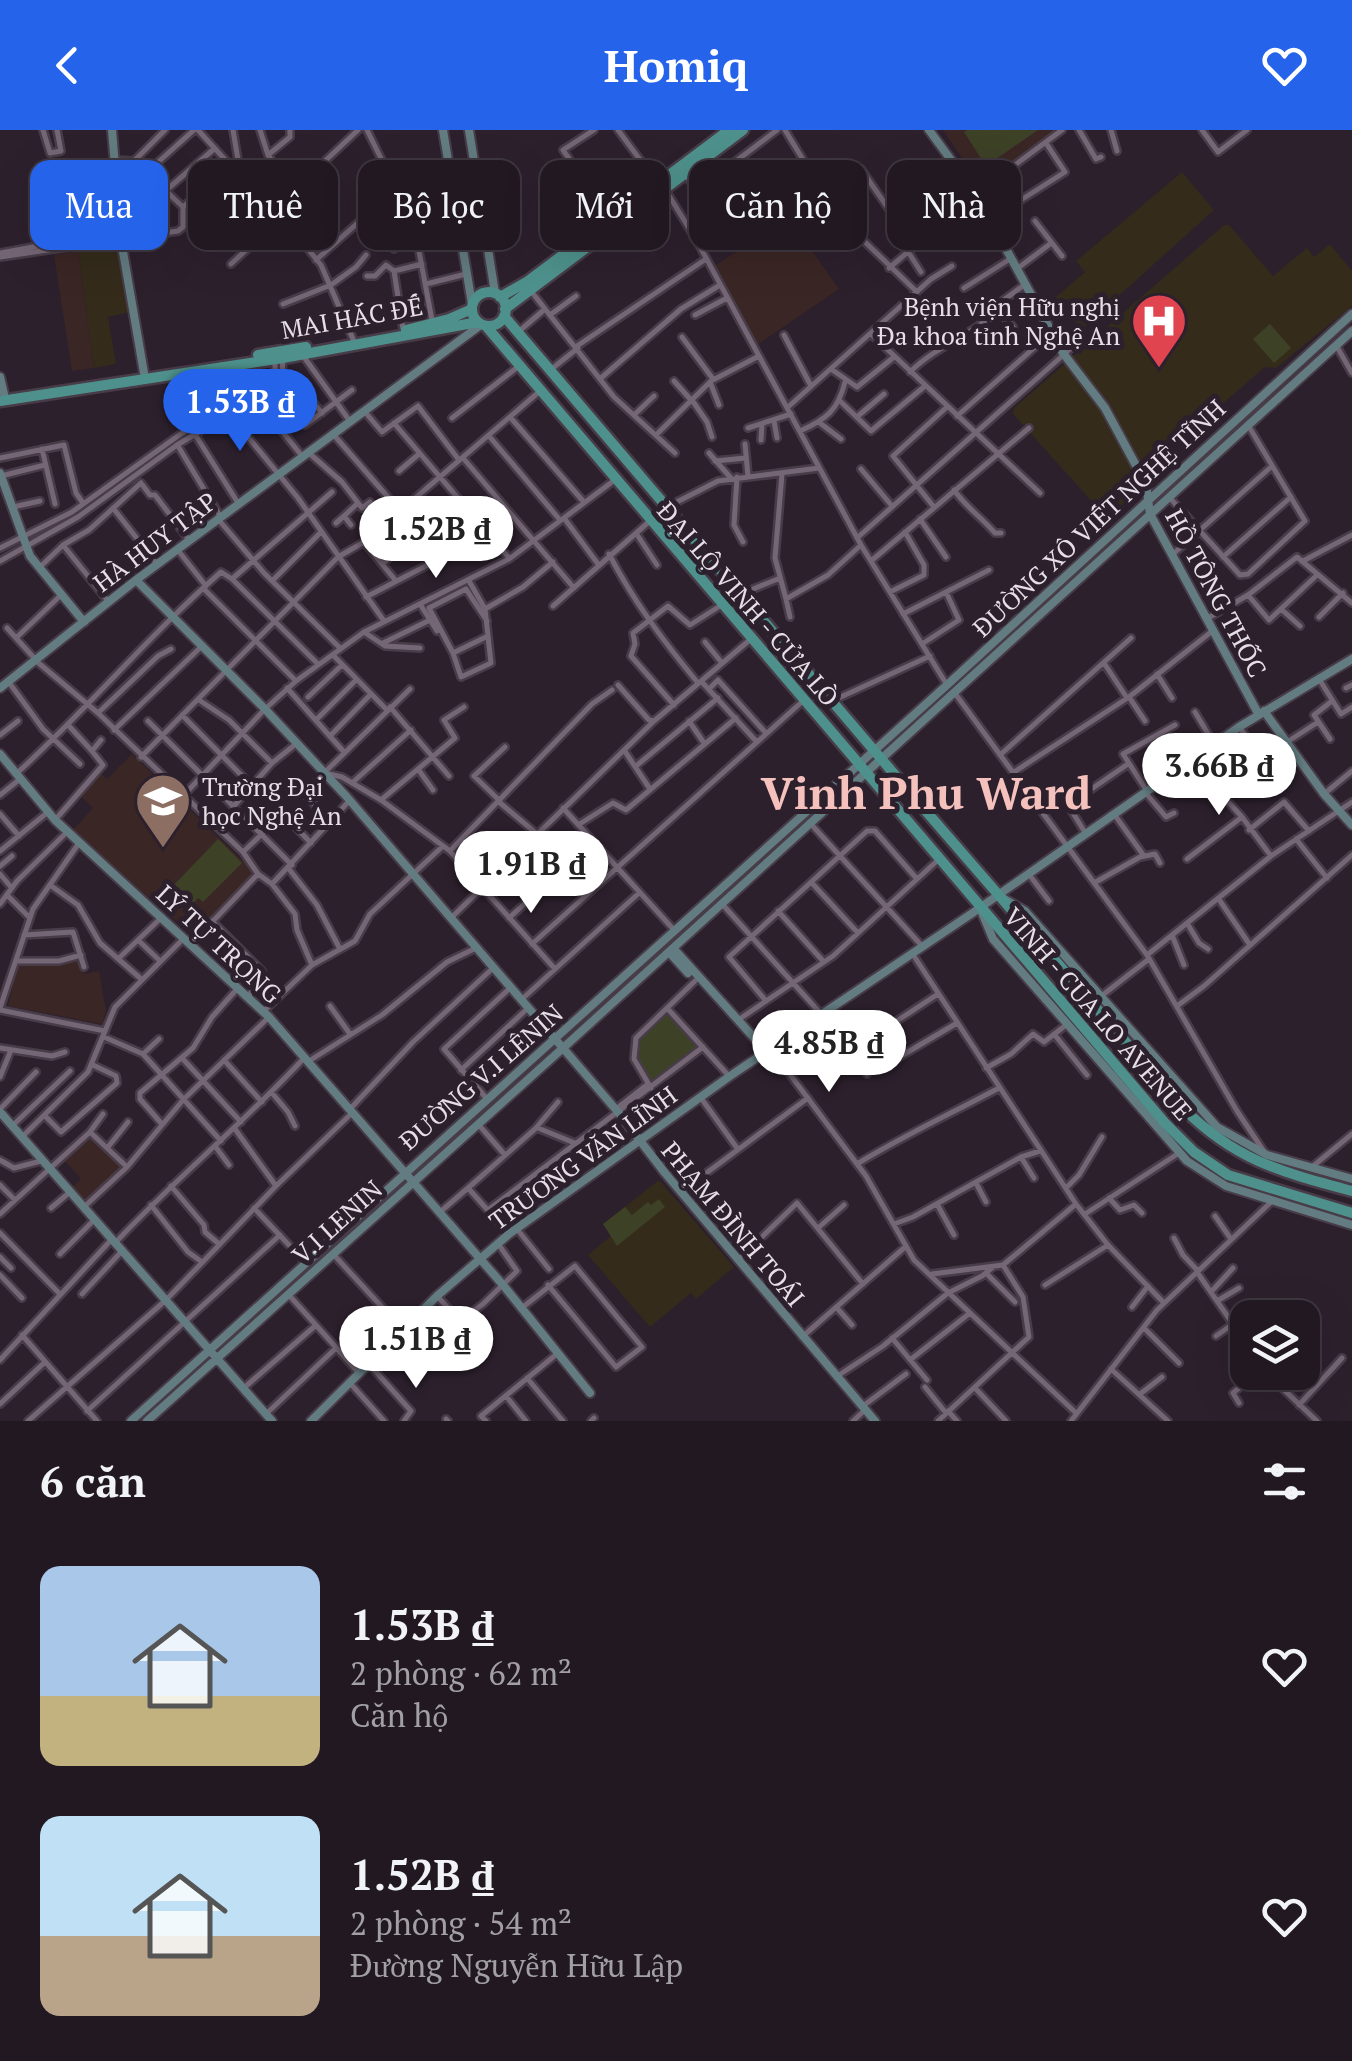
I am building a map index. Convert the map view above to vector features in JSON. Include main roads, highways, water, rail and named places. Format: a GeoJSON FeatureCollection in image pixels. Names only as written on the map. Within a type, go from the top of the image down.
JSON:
{"type":"FeatureCollection","features":[{"type":"Feature","properties":{"kind":"main road"},"geometry":{"type":"LineString","coordinates":[[669,182],[729,130]]}},
{"type":"Feature","properties":{"kind":"main road"},"geometry":{"type":"LineString","coordinates":[[669,183],[743,130]]}},
{"type":"Feature","properties":{"kind":"main road"},"geometry":{"type":"LineString","coordinates":[[528,285],[498,295],[481,294],[472,307],[482,324],[496,324],[528,285],[576,250]]}},
{"type":"Feature","properties":{"kind":"main road"},"geometry":{"type":"LineString","coordinates":[[498,295],[505,312]]}},
{"type":"Feature","properties":{"kind":"main road","name":"MAI HẮC ĐẾ"},"geometry":{"type":"LineString","coordinates":[[1,397],[191,369],[403,330],[461,316],[472,307]]}},
{"type":"Feature","properties":{"kind":"main road","name":"ĐẠI LỘ VINH - CỬA LÒ"},"geometry":{"type":"LineString","coordinates":[[505,312],[517,334],[997,895]]}},
{"type":"Feature","properties":{"kind":"main road","name":"ĐẠI LỘ VINH - CỬA LÒ"},"geometry":{"type":"LineString","coordinates":[[482,324],[980,908]]}},
{"type":"Feature","properties":{"kind":"main road","name":"MAI HẮC ĐẾ"},"geometry":{"type":"LineString","coordinates":[[62,387],[279,359],[482,324]]}},
{"type":"Feature","properties":{"kind":"main road"},"geometry":{"type":"LineString","coordinates":[[834,734],[846,735],[848,721]]}},
{"type":"Feature","properties":{"kind":"main road"},"geometry":{"type":"LineString","coordinates":[[888,798],[890,784],[903,785]]}},
{"type":"Feature","properties":{"kind":"main road","name":"VINH - CUA LO AVENUE"},"geometry":{"type":"LineString","coordinates":[[997,895],[1209,1134],[1266,1166],[1352,1192]]}},
{"type":"Feature","properties":{"kind":"main road","name":"VINH - CUA LO AVENUE"},"geometry":{"type":"LineString","coordinates":[[980,908],[1194,1152],[1228,1175],[1352,1213]]}},
{"type":"Feature","properties":{"kind":"place","name":"Bệnh viện Hữu nghị Đa khoa tỉnh Nghệ An"},"geometry":{"type":"Point","coordinates":[1159,370]}},
{"type":"Feature","properties":{"kind":"place","name":"Trường Đại học Nghệ An"},"geometry":{"type":"Point","coordinates":[163,850]}},
{"type":"Feature","properties":{"kind":"district","name":"Vinh Phu Ward"},"geometry":{"type":"Point","coordinates":[926,793]}}]}
